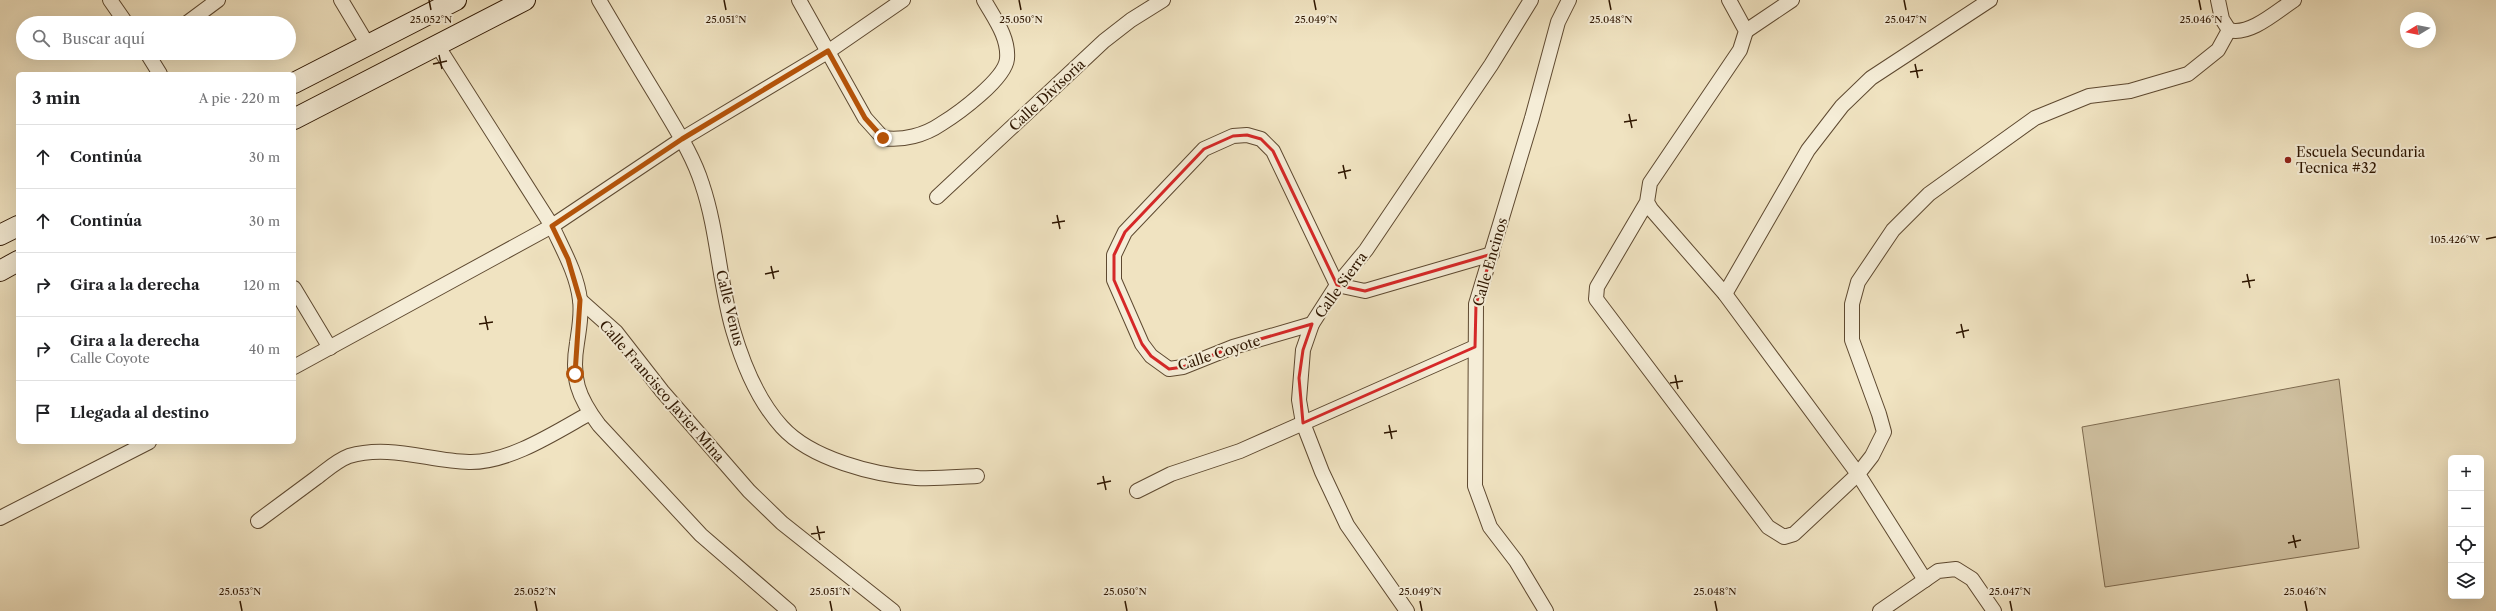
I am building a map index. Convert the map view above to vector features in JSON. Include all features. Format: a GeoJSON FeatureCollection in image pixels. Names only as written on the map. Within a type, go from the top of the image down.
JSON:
{"type":"FeatureCollection","features":[{"type":"Feature","properties":{"kind":"main road"},"geometry":{"type":"LineString","coordinates":[[296,82],[456,0]]}},
{"type":"Feature","properties":{"kind":"main road"},"geometry":{"type":"LineString","coordinates":[[296,118],[525,0]]}},
{"type":"Feature","properties":{"kind":"main road"},"geometry":{"type":"LineString","coordinates":[[0,235],[16,227]]}},
{"type":"Feature","properties":{"kind":"main road"},"geometry":{"type":"LineString","coordinates":[[0,271],[16,262]]}},
{"type":"Feature","properties":{"kind":"street"},"geometry":{"type":"LineString","coordinates":[[110,0],[121,16]]}},
{"type":"Feature","properties":{"kind":"street"},"geometry":{"type":"LineString","coordinates":[[196,16],[218,0]]}},
{"type":"Feature","properties":{"kind":"street"},"geometry":{"type":"LineString","coordinates":[[340,0],[368,45]]}},
{"type":"Feature","properties":{"kind":"street","name":"Calle Venus"},"geometry":{"type":"LineString","coordinates":[[599,0],[682,139],[702,182],[710,209],[733,330],[749,374],[772,414],[782,428],[811,449],[878,473],[916,478],[977,476]]}},
{"type":"Feature","properties":{"kind":"street"},"geometry":{"type":"LineString","coordinates":[[799,0],[865,118],[878,135],[891,140],[909,137],[941,125],[987,89],[1001,74],[1007,59],[1006,46],[1000,27],[984,0]]}},
{"type":"Feature","properties":{"kind":"street"},"geometry":{"type":"LineString","coordinates":[[296,365],[330,348],[552,226],[682,139],[828,51],[903,0]]}},
{"type":"Feature","properties":{"kind":"street","name":"Calle Divisoria"},"geometry":{"type":"LineString","coordinates":[[937,197],[1104,41],[1131,20],[1164,0]]}},
{"type":"Feature","properties":{"kind":"street","name":"Calle Sierra"},"geometry":{"type":"LineString","coordinates":[[1407,611],[1347,525],[1334,502],[1303,423],[1299,400],[1299,378],[1303,350],[1312,324],[1337,285],[1366,250],[1491,66],[1531,0]]}},
{"type":"Feature","properties":{"kind":"street","name":"Calle Encinos"},"geometry":{"type":"LineString","coordinates":[[1546,611],[1516,561],[1490,527],[1475,486],[1476,304],[1492,254],[1558,22],[1569,0]]}},
{"type":"Feature","properties":{"kind":"street"},"geometry":{"type":"LineString","coordinates":[[1729,0],[1746,31]]}},
{"type":"Feature","properties":{"kind":"street"},"geometry":{"type":"LineString","coordinates":[[1792,0],[1746,31],[1740,50],[1650,183],[1647,202],[1597,288],[1596,299],[1768,527],[1784,537],[1794,534],[1858,474],[1872,456],[1884,432],[1852,340],[1852,304],[1858,282],[1893,230],[1929,194],[2036,118],[2089,96],[2130,91],[2188,74],[2218,50],[2229,30]]}},
{"type":"Feature","properties":{"kind":"street"},"geometry":{"type":"LineString","coordinates":[[1725,294],[1808,150],[1842,106],[1871,78],[1990,0]]}},
{"type":"Feature","properties":{"kind":"street"},"geometry":{"type":"LineString","coordinates":[[2218,0],[2222,19],[2229,30],[2234,32],[2252,26],[2294,0]]}},
{"type":"Feature","properties":{"kind":"street"},"geometry":{"type":"LineString","coordinates":[[437,45],[552,226],[568,259],[580,300],[575,374],[580,397],[590,413],[701,534],[789,611]]}},
{"type":"Feature","properties":{"kind":"street"},"geometry":{"type":"LineString","coordinates":[[151,60],[159,72]]}},
{"type":"Feature","properties":{"kind":"street","name":"Calle Coyote"},"geometry":{"type":"LineString","coordinates":[[1312,324],[1233,347],[1183,368],[1170,369],[1151,356],[1142,344],[1114,280],[1114,255],[1125,232],[1204,149],[1234,136],[1247,135],[1262,139],[1273,151],[1337,285]]}},
{"type":"Feature","properties":{"kind":"street"},"geometry":{"type":"LineString","coordinates":[[1647,202],[1651,209],[1725,294],[1858,474],[1925,580]]}},
{"type":"Feature","properties":{"kind":"street"},"geometry":{"type":"LineString","coordinates":[[1337,285],[1365,291],[1492,254]]}},
{"type":"Feature","properties":{"kind":"street"},"geometry":{"type":"LineString","coordinates":[[296,291],[330,348]]}},
{"type":"Feature","properties":{"kind":"street","name":"Calle Francisco Javier Mina"},"geometry":{"type":"LineString","coordinates":[[580,300],[616,332],[662,391],[749,491],[782,522],[893,611]]}},
{"type":"Feature","properties":{"kind":"street"},"geometry":{"type":"LineString","coordinates":[[1137,491],[1171,474],[1240,451],[1475,348]]}},
{"type":"Feature","properties":{"kind":"street"},"geometry":{"type":"LineString","coordinates":[[258,521],[328,467],[349,456],[369,452],[408,453],[477,462],[502,455],[542,439],[590,413]]}},
{"type":"Feature","properties":{"kind":"street"},"geometry":{"type":"LineString","coordinates":[[2,513],[145,444]]}},
{"type":"Feature","properties":{"kind":"street"},"geometry":{"type":"LineString","coordinates":[[1880,611],[1938,571],[1956,569],[1972,580],[1994,611]]}},
{"type":"Feature","properties":{"kind":"highlighted area"},"geometry":{"type":"Polygon","coordinates":[[[1247,135],[1261,139],[1273,151],[1337,285],[1365,291],[1492,254],[1476,304],[1475,347],[1303,423],[1299,378],[1303,350],[1312,324],[1233,347],[1183,367],[1169,369],[1151,356],[1142,344],[1114,280],[1114,255],[1125,232],[1204,149],[1233,136],[1247,135]]]}},
{"type":"Feature","properties":{"kind":"shaded area"},"geometry":{"type":"Polygon","coordinates":[[[2339,379],[2359,548],[2105,587],[2082,427],[2339,379]]]}},
{"type":"Feature","properties":{"kind":"place","name":"Escuela Secundaria Tecnica #32"},"geometry":{"type":"Point","coordinates":[2288,160]}},
{"type":"Feature","properties":{"kind":"route"},"geometry":{"type":"LineString","coordinates":[[575,374],[576,344],[580,327],[581,313],[580,300],[568,259],[552,226],[682,139],[828,51],[865,118],[878,135],[883,138]]}}]}
